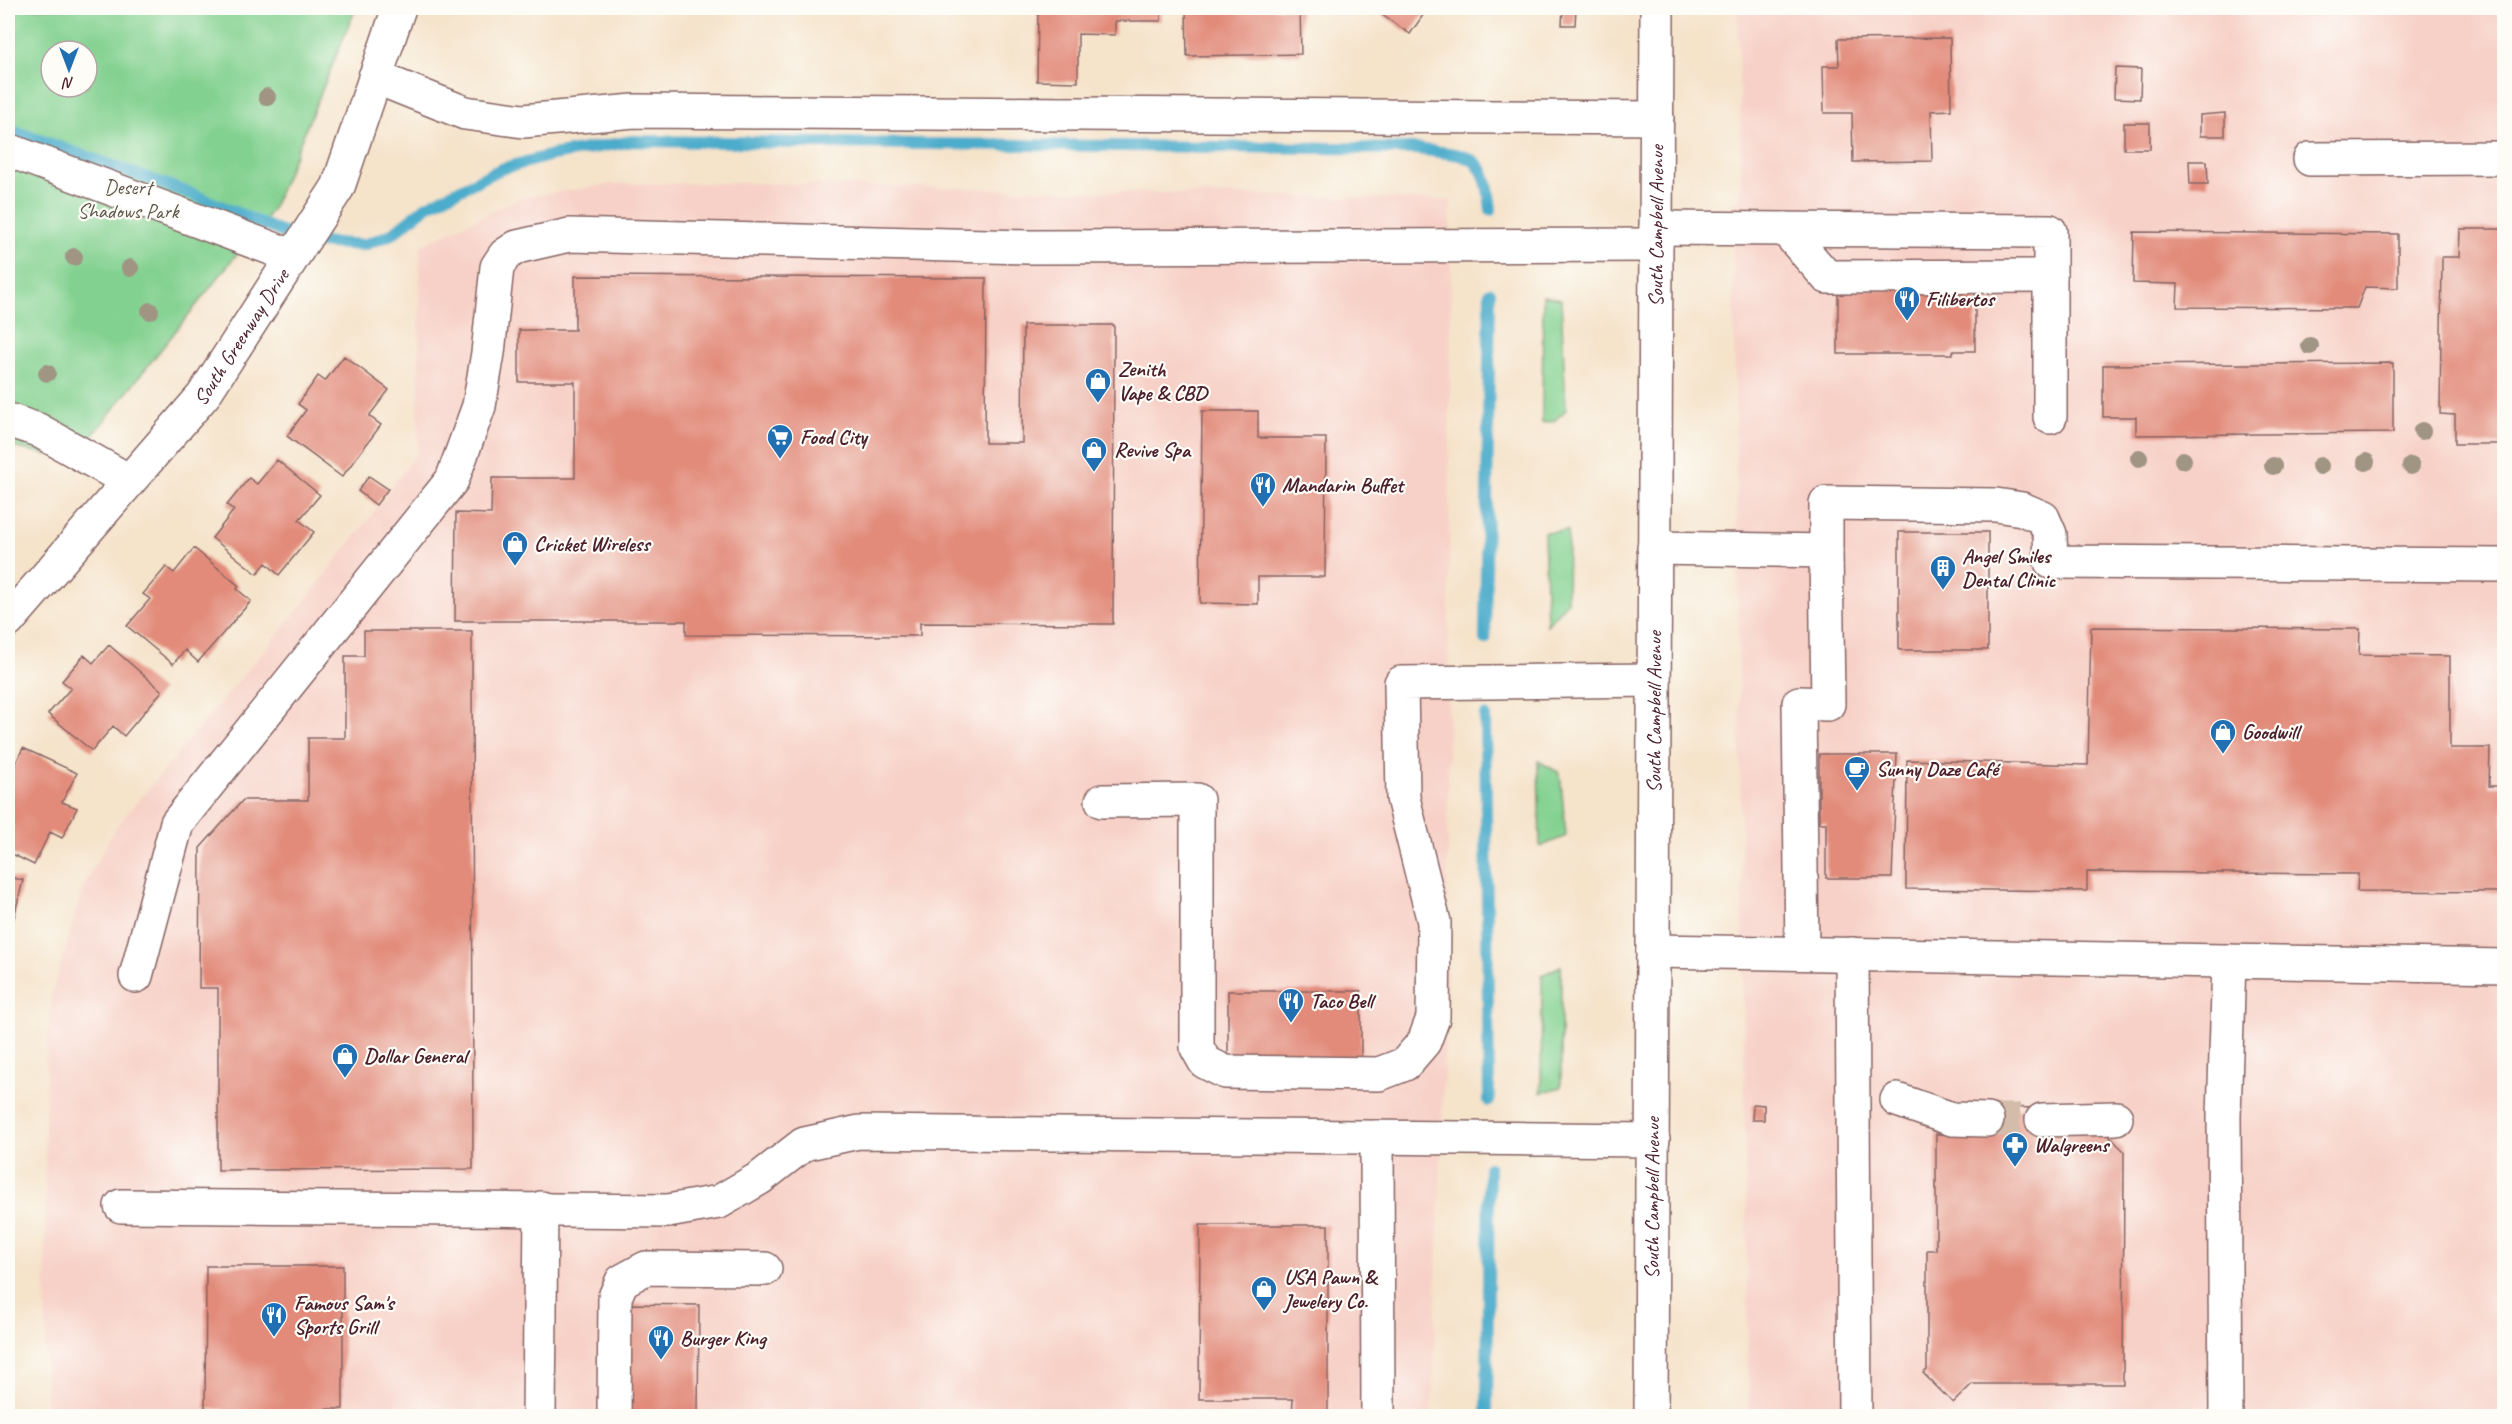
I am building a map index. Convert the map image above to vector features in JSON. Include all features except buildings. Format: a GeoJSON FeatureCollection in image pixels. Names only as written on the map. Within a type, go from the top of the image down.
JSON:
{"type":"FeatureCollection","features":[{"type":"Feature","properties":{"kind":"main road","name":"South Greenway Drive"},"geometry":{"type":"LineString","coordinates":[[8,621],[203,396],[338,187],[399,8]]}},
{"type":"Feature","properties":{"kind":"main road","name":"South Campbell Avenue"},"geometry":{"type":"LineString","coordinates":[[1651,1416],[1657,8]]}},
{"type":"Feature","properties":{"kind":"main road"},"geometry":{"type":"LineString","coordinates":[[375,77],[465,112],[523,121],[634,111],[1657,118]]}},
{"type":"Feature","properties":{"kind":"main road"},"geometry":{"type":"LineString","coordinates":[[8,150],[292,256]]}},
{"type":"Feature","properties":{"kind":"main road"},"geometry":{"type":"LineString","coordinates":[[2310,159],[2505,158]]}},
{"type":"Feature","properties":{"kind":"main road"},"geometry":{"type":"LineString","coordinates":[[1785,229],[1827,277],[2050,276]]}},
{"type":"Feature","properties":{"kind":"main road"},"geometry":{"type":"LineString","coordinates":[[136,976],[177,823],[452,480],[479,406],[488,353],[496,267],[505,255],[517,247],[569,235],[1029,246],[1656,237],[1785,229],[2050,231],[2050,417]]}},
{"type":"Feature","properties":{"kind":"main road"},"geometry":{"type":"LineString","coordinates":[[8,420],[38,430],[129,482]]}},
{"type":"Feature","properties":{"kind":"main road"},"geometry":{"type":"LineString","coordinates":[[1802,953],[1799,703],[1828,704],[1826,503],[1996,505],[2022,509],[2043,518],[2050,534],[2051,562],[2505,565]]}},
{"type":"Feature","properties":{"kind":"main road"},"geometry":{"type":"LineString","coordinates":[[1654,548],[1826,551]]}},
{"type":"Feature","properties":{"kind":"main road"},"geometry":{"type":"LineString","coordinates":[[1102,801],[1197,800],[1197,1048],[1204,1062],[1225,1072],[1379,1074],[1405,1064],[1424,1042],[1432,1018],[1434,922],[1403,798],[1401,683],[1654,680]]}},
{"type":"Feature","properties":{"kind":"main road"},"geometry":{"type":"LineString","coordinates":[[1653,951],[2505,966]]}},
{"type":"Feature","properties":{"kind":"main road"},"geometry":{"type":"LineString","coordinates":[[1852,954],[1855,1416]]}},
{"type":"Feature","properties":{"kind":"main road"},"geometry":{"type":"LineString","coordinates":[[2226,1416],[2224,1116],[2229,961]]}},
{"type":"Feature","properties":{"kind":"main road"},"geometry":{"type":"LineString","coordinates":[[1898,1100],[1952,1119],[1987,1120]]}},
{"type":"Feature","properties":{"kind":"main road"},"geometry":{"type":"LineString","coordinates":[[2042,1120],[2116,1118]]}},
{"type":"Feature","properties":{"kind":"main road"},"geometry":{"type":"LineString","coordinates":[[121,1206],[541,1208],[668,1211],[719,1202],[760,1178],[804,1144],[859,1132],[1653,1140]]}},
{"type":"Feature","properties":{"kind":"main road"},"geometry":{"type":"LineString","coordinates":[[1377,1137],[1378,1416]]}},
{"type":"Feature","properties":{"kind":"main road"},"geometry":{"type":"LineString","coordinates":[[538,1416],[541,1208]]}},
{"type":"Feature","properties":{"kind":"main road"},"geometry":{"type":"LineString","coordinates":[[614,1416],[615,1297],[622,1281],[646,1268],[765,1269]]}},
{"type":"Feature","properties":{"kind":"shaded area"},"geometry":{"type":"Polygon","coordinates":[[[1737,8],[2504,8],[2504,1416],[1749,1416],[1733,245],[1733,202],[1740,202],[1742,174],[1737,8]]]}},
{"type":"Feature","properties":{"kind":"shaded area"},"geometry":{"type":"Polygon","coordinates":[[[751,183],[1451,200],[1447,975],[1432,1416],[46,1416],[45,1113],[47,1048],[52,994],[84,885],[116,827],[293,616],[418,451],[420,246],[520,198],[612,184],[751,183]]]}},
{"type":"Feature","properties":{"kind":"green space","name":"Desert Shadows Park"},"geometry":{"type":"Polygon","coordinates":[[[8,8],[356,8],[272,210],[73,460],[8,446],[8,8]]]}},
{"type":"Feature","properties":{"kind":"green space"},"geometry":{"type":"Polygon","coordinates":[[[1543,296],[1561,299],[1566,410],[1554,421],[1542,423],[1543,296]]]}},
{"type":"Feature","properties":{"kind":"green space"},"geometry":{"type":"Polygon","coordinates":[[[1568,531],[1567,602],[1547,625],[1544,532],[1568,531]]]}},
{"type":"Feature","properties":{"kind":"green space"},"geometry":{"type":"Polygon","coordinates":[[[1538,761],[1560,773],[1566,836],[1540,847],[1538,761]]]}},
{"type":"Feature","properties":{"kind":"green space"},"geometry":{"type":"Polygon","coordinates":[[[1561,966],[1561,1087],[1541,1093],[1542,975],[1561,966]]]}},
{"type":"Feature","properties":{"kind":"waterway"},"geometry":{"type":"LineString","coordinates":[[8,129],[192,194],[303,241],[364,245],[392,234],[427,206],[501,169],[552,155],[633,141],[1417,149],[1450,153],[1472,160],[1479,166],[1484,176],[1491,210]]}},
{"type":"Feature","properties":{"kind":"waterway"},"geometry":{"type":"LineString","coordinates":[[1485,639],[1490,292]]}},
{"type":"Feature","properties":{"kind":"waterway"},"geometry":{"type":"LineString","coordinates":[[1485,716],[1489,1101]]}},
{"type":"Feature","properties":{"kind":"waterway"},"geometry":{"type":"LineString","coordinates":[[1487,1416],[1489,1168]]}},
{"type":"Feature","properties":{"kind":"tunnel"},"geometry":{"type":"LineString","coordinates":[[1987,1120],[2042,1120]]}},
{"type":"Feature","properties":{"kind":"place","name":"Filibertos"},"geometry":{"type":"Point","coordinates":[1907,322]}},
{"type":"Feature","properties":{"kind":"place","name":"Zenith Vape & CBD"},"geometry":{"type":"Point","coordinates":[1098,404]}},
{"type":"Feature","properties":{"kind":"place","name":"Food City"},"geometry":{"type":"Point","coordinates":[780,460]}},
{"type":"Feature","properties":{"kind":"place","name":"Revive Spa"},"geometry":{"type":"Point","coordinates":[1094,473]}},
{"type":"Feature","properties":{"kind":"place","name":"Mandarin Buffet"},"geometry":{"type":"Point","coordinates":[1263,508]}},
{"type":"Feature","properties":{"kind":"place","name":"Cricket Wireless"},"geometry":{"type":"Point","coordinates":[515,567]}},
{"type":"Feature","properties":{"kind":"place","name":"Angel Smiles Dental Clinic"},"geometry":{"type":"Point","coordinates":[1943,591]}},
{"type":"Feature","properties":{"kind":"place","name":"Goodwill"},"geometry":{"type":"Point","coordinates":[2223,755]}},
{"type":"Feature","properties":{"kind":"place","name":"Sunny Daze Café"},"geometry":{"type":"Point","coordinates":[1857,792]}},
{"type":"Feature","properties":{"kind":"place","name":"Taco Bell"},"geometry":{"type":"Point","coordinates":[1291,1024]}},
{"type":"Feature","properties":{"kind":"place","name":"Dollar General"},"geometry":{"type":"Point","coordinates":[345,1079]}},
{"type":"Feature","properties":{"kind":"place","name":"Walgreens"},"geometry":{"type":"Point","coordinates":[2015,1168]}},
{"type":"Feature","properties":{"kind":"place","name":"USA Pawn & Jewelery Co."},"geometry":{"type":"Point","coordinates":[1264,1312]}},
{"type":"Feature","properties":{"kind":"place","name":"Famous Sam's Sports Grill"},"geometry":{"type":"Point","coordinates":[274,1338]}},
{"type":"Feature","properties":{"kind":"place","name":"Burger King"},"geometry":{"type":"Point","coordinates":[661,1361]}}]}
